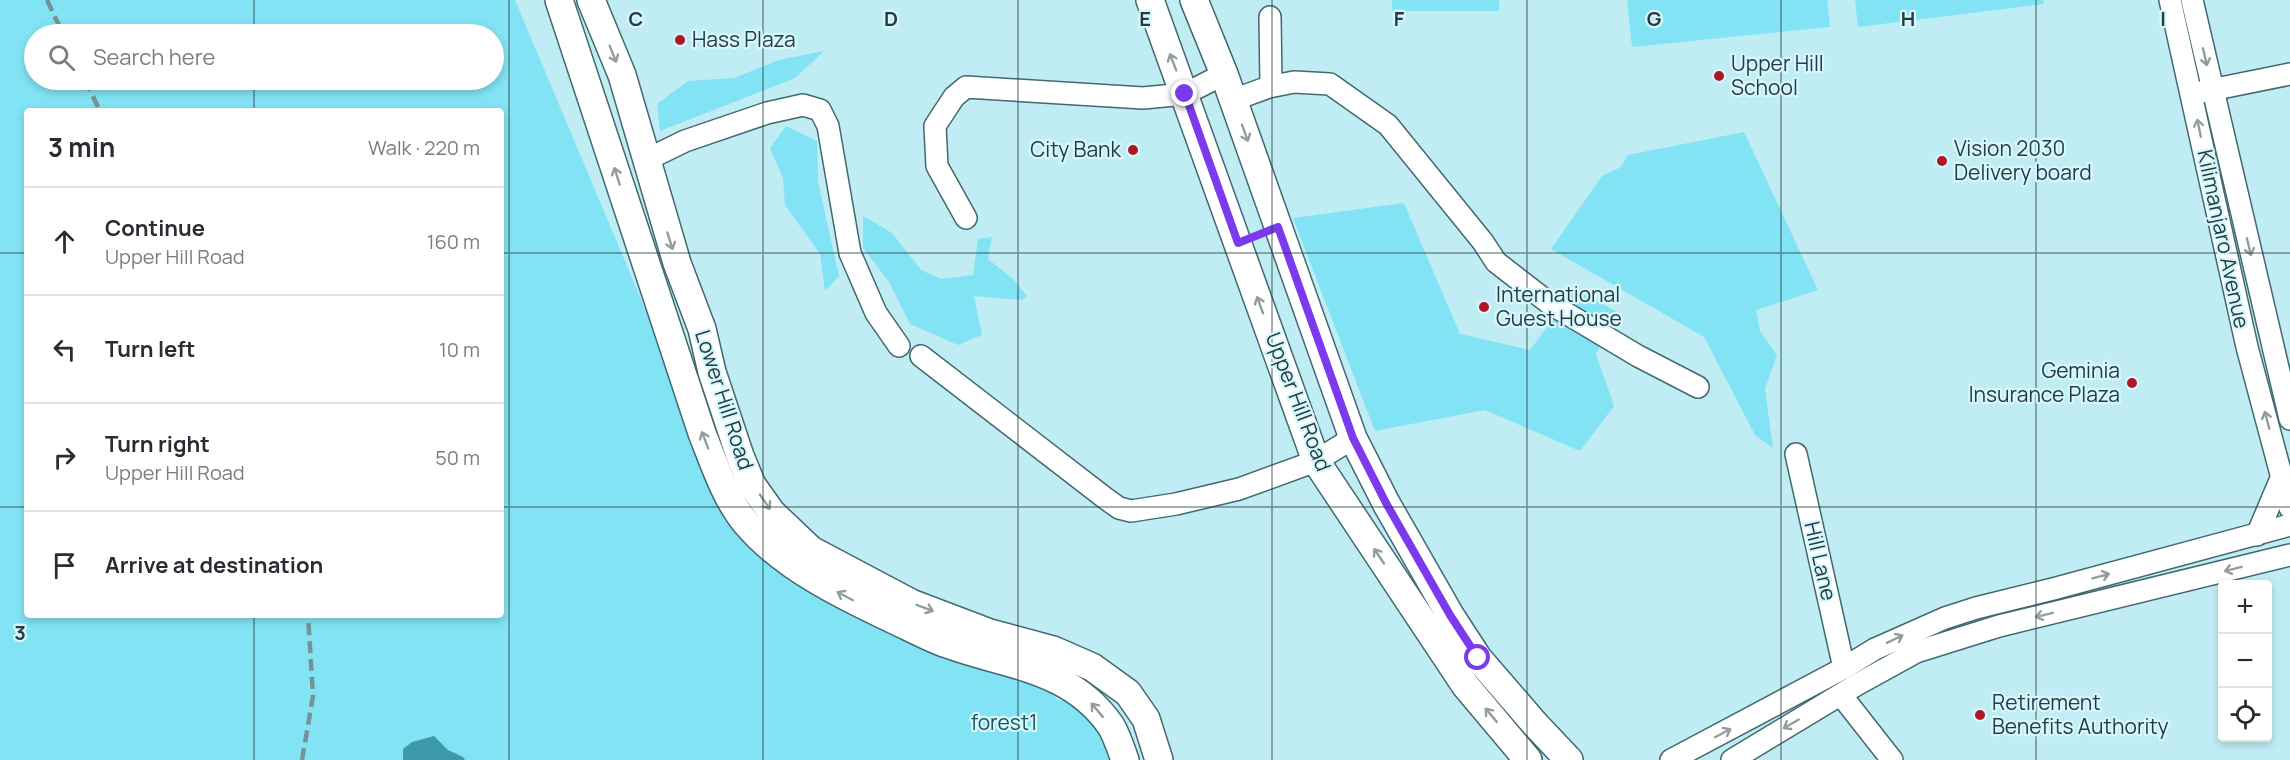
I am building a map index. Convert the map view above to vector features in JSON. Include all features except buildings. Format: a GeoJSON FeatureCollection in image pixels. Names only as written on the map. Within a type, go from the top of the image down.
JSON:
{"type":"FeatureCollection","features":[{"type":"Feature","properties":{"kind":"street","name":"Lower Hill Road"},"geometry":{"type":"LineString","coordinates":[[559,0],[702,433],[725,488],[746,523],[781,555],[842,596],[940,642],[1024,667],[1067,684],[1091,702],[1112,728],[1125,760]]}},
{"type":"Feature","properties":{"kind":"street","name":"Lower Hill Road"},"geometry":{"type":"LineString","coordinates":[[591,0],[622,75],[677,263],[702,329],[712,372],[740,456],[752,485],[772,513],[811,550],[911,603],[990,633],[1053,650],[1092,667],[1128,693],[1146,719],[1159,760]]}},
{"type":"Feature","properties":{"kind":"street","name":"Upper Hill Road"},"geometry":{"type":"LineString","coordinates":[[1150,0],[1316,462],[1465,685],[1528,760]]}},
{"type":"Feature","properties":{"kind":"street","name":"Upper Hill Road"},"geometry":{"type":"LineString","coordinates":[[1194,0],[1224,74],[1353,438],[1386,503],[1450,615],[1478,658],[1569,760]]}},
{"type":"Feature","properties":{"kind":"street","name":"Kilimanjaro Avenue"},"geometry":{"type":"LineString","coordinates":[[2170,0],[2247,346],[2290,508]]}},
{"type":"Feature","properties":{"kind":"street","name":"Kilimanjaro Avenue"},"geometry":{"type":"LineString","coordinates":[[2192,0],[2290,419]]}},
{"type":"Feature","properties":{"kind":"street"},"geometry":{"type":"LineString","coordinates":[[1270,17],[1271,86]]}},
{"type":"Feature","properties":{"kind":"street"},"geometry":{"type":"LineString","coordinates":[[966,218],[937,166],[935,126],[954,97],[966,87],[1143,98],[1185,94],[1224,74]]}},
{"type":"Feature","properties":{"kind":"street"},"geometry":{"type":"LineString","coordinates":[[2192,94],[2290,74]]}},
{"type":"Feature","properties":{"kind":"street"},"geometry":{"type":"LineString","coordinates":[[1233,100],[1271,86],[1294,82],[1314,81],[1330,84],[1388,126],[1483,242],[1496,262],[1549,303],[1638,356],[1698,387]]}},
{"type":"Feature","properties":{"kind":"street"},"geometry":{"type":"LineString","coordinates":[[646,160],[686,141],[767,113],[803,105],[820,110],[828,126],[850,253],[876,313],[899,346]]}},
{"type":"Feature","properties":{"kind":"street"},"geometry":{"type":"LineString","coordinates":[[1238,243],[1278,227]]}},
{"type":"Feature","properties":{"kind":"street"},"geometry":{"type":"LineString","coordinates":[[921,356],[1119,508],[1131,511],[1176,504],[1239,489],[1316,462],[1353,438]]}},
{"type":"Feature","properties":{"kind":"street","name":"Hill Lane"},"geometry":{"type":"LineString","coordinates":[[1796,454],[1844,668]]}},
{"type":"Feature","properties":{"kind":"street"},"geometry":{"type":"LineString","coordinates":[[2257,535],[2282,476]]}},
{"type":"Feature","properties":{"kind":"street"},"geometry":{"type":"LineString","coordinates":[[1671,760],[1907,633],[1955,614],[2290,525]]}},
{"type":"Feature","properties":{"kind":"street"},"geometry":{"type":"LineString","coordinates":[[1732,760],[1916,652],[1976,632],[2290,555]]}},
{"type":"Feature","properties":{"kind":"street"},"geometry":{"type":"LineString","coordinates":[[1841,695],[1892,760]]}},
{"type":"Feature","properties":{"kind":"green space","name":"forest1"},"geometry":{"type":"Polygon","coordinates":[[[0,0],[515,0],[737,527],[1035,679],[1058,700],[1077,701],[1102,721],[1110,760],[0,760],[0,0]]]}},
{"type":"Feature","properties":{"kind":"green space"},"geometry":{"type":"Polygon","coordinates":[[[1392,0],[1499,0],[1499,11],[1392,11],[1392,0]]]}},
{"type":"Feature","properties":{"kind":"green space"},"geometry":{"type":"Polygon","coordinates":[[[1627,0],[1827,0],[1830,27],[1632,47],[1627,0]]]}},
{"type":"Feature","properties":{"kind":"green space"},"geometry":{"type":"Polygon","coordinates":[[[1855,0],[2043,0],[2044,4],[1858,27],[1855,0]]]}},
{"type":"Feature","properties":{"kind":"green space"},"geometry":{"type":"Polygon","coordinates":[[[824,51],[795,78],[660,131],[657,104],[688,81],[734,78],[779,60],[824,51]]]}},
{"type":"Feature","properties":{"kind":"green space"},"geometry":{"type":"Polygon","coordinates":[[[786,126],[817,141],[818,182],[839,276],[825,291],[820,254],[785,205],[783,178],[770,148],[786,126]]]}},
{"type":"Feature","properties":{"kind":"green space"},"geometry":{"type":"Polygon","coordinates":[[[1744,132],[1818,290],[1756,310],[1760,331],[1777,355],[1765,389],[1773,448],[1755,435],[1704,337],[1551,249],[1602,176],[1621,167],[1628,155],[1744,132]]]}},
{"type":"Feature","properties":{"kind":"green space"},"geometry":{"type":"Polygon","coordinates":[[[1404,203],[1460,334],[1530,350],[1575,290],[1618,312],[1596,354],[1614,406],[1580,451],[1485,410],[1375,431],[1293,218],[1404,203]]]}},
{"type":"Feature","properties":{"kind":"green space"},"geometry":{"type":"Polygon","coordinates":[[[863,216],[892,233],[921,270],[941,279],[973,275],[978,239],[992,237],[988,259],[1013,279],[1027,296],[1022,300],[974,296],[982,335],[958,345],[910,324],[889,282],[863,248],[863,216]]]}},
{"type":"Feature","properties":{"kind":"shaded area"},"geometry":{"type":"Polygon","coordinates":[[[434,736],[448,750],[465,760],[403,760],[403,749],[412,742],[434,736]]]}},
{"type":"Feature","properties":{"kind":"railway"},"geometry":{"type":"LineString","coordinates":[[47,0],[58,24]]}},
{"type":"Feature","properties":{"kind":"railway"},"geometry":{"type":"LineString","coordinates":[[90,90],[99,108]]}},
{"type":"Feature","properties":{"kind":"railway"},"geometry":{"type":"LineString","coordinates":[[302,760],[313,696],[308,618]]}},
{"type":"Feature","properties":{"kind":"place","name":"Hass Plaza"},"geometry":{"type":"Point","coordinates":[680,40]}},
{"type":"Feature","properties":{"kind":"place","name":"Upper Hill School"},"geometry":{"type":"Point","coordinates":[1719,76]}},
{"type":"Feature","properties":{"kind":"place","name":"City Bank"},"geometry":{"type":"Point","coordinates":[1133,150]}},
{"type":"Feature","properties":{"kind":"place","name":"Vision 2030 Delivery board"},"geometry":{"type":"Point","coordinates":[1942,161]}},
{"type":"Feature","properties":{"kind":"place","name":"International Guest House"},"geometry":{"type":"Point","coordinates":[1484,307]}},
{"type":"Feature","properties":{"kind":"place","name":"Geminia Insurance Plaza"},"geometry":{"type":"Point","coordinates":[2132,383]}},
{"type":"Feature","properties":{"kind":"place","name":"Retirement Benefits Authority"},"geometry":{"type":"Point","coordinates":[1980,715]}},
{"type":"Feature","properties":{"kind":"route"},"geometry":{"type":"LineString","coordinates":[[1185,94],[1238,243],[1278,227],[1353,438],[1386,503],[1450,615],[1478,658]]}}]}
